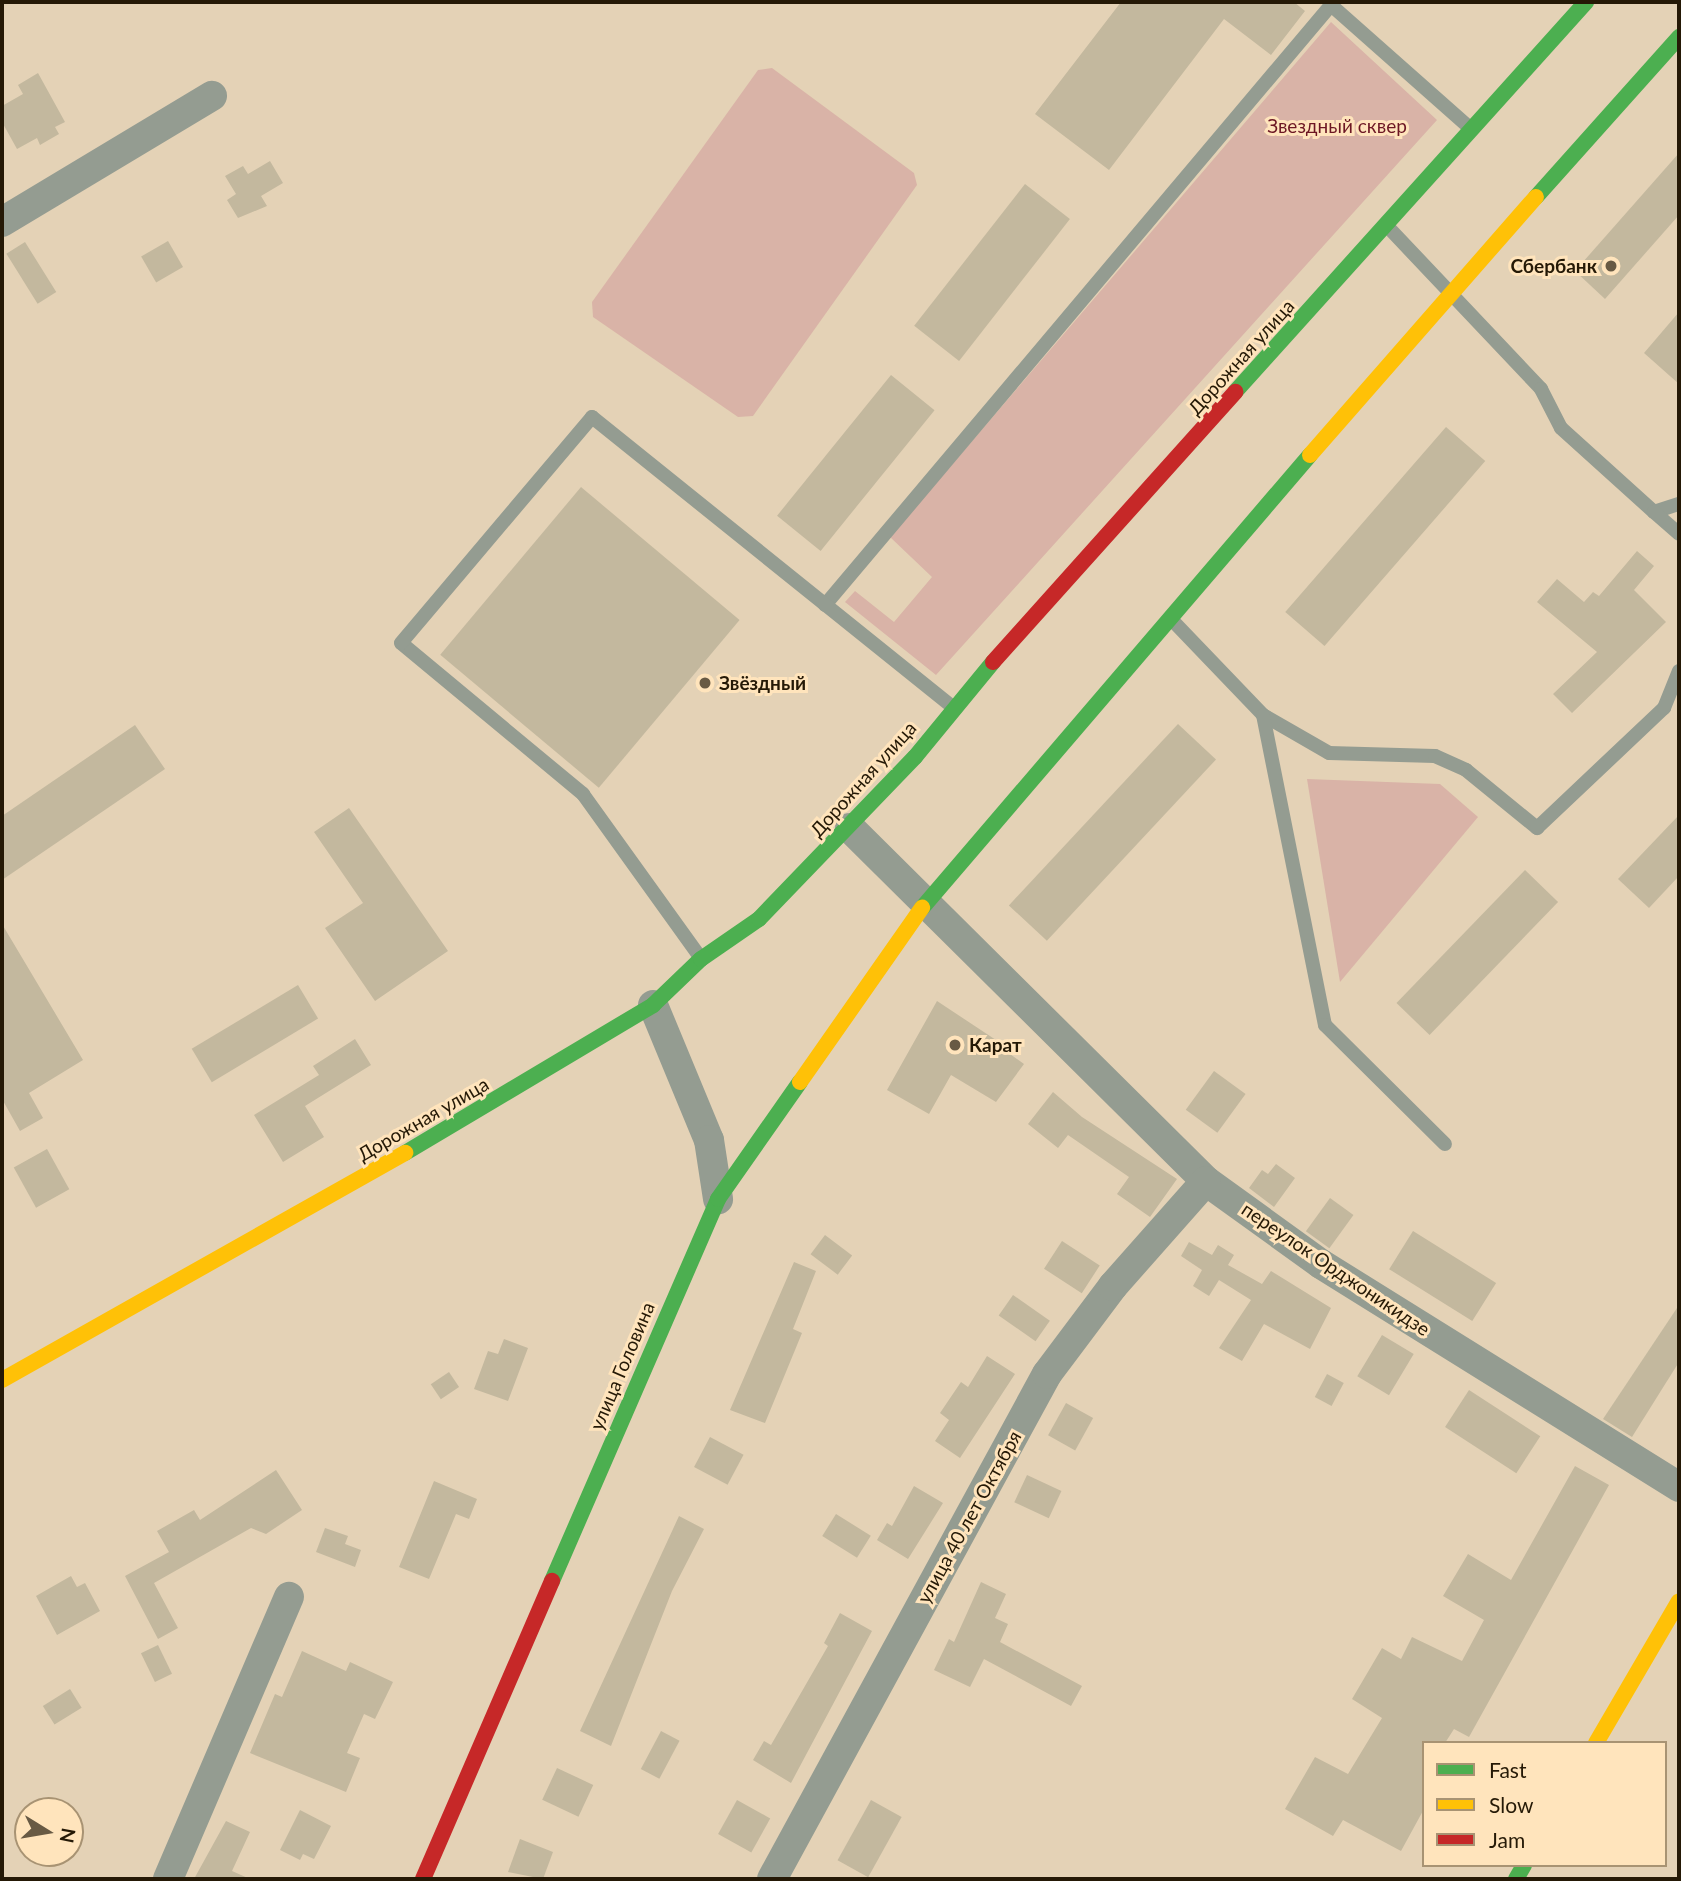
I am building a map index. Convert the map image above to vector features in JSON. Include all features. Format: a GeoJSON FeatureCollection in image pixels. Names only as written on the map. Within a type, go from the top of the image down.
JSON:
{"type":"FeatureCollection","features":[{"type":"Feature","properties":{"kind":"main road","name":"Дорожная улица"},"geometry":{"type":"LineString","coordinates":[[2,1380],[495,1103],[653,1005],[701,958],[759,919],[850,828],[915,757],[952,706],[1586,2]]}},
{"type":"Feature","properties":{"kind":"main road","name":"улица Головина"},"geometry":{"type":"LineString","coordinates":[[423,1879],[718,1199],[924,906],[1172,620],[1451,290],[1679,37]]}},
{"type":"Feature","properties":{"kind":"main road"},"geometry":{"type":"LineString","coordinates":[[1597,1741],[1679,1601]]}},
{"type":"Feature","properties":{"kind":"street"},"geometry":{"type":"LineString","coordinates":[[2,222],[212,96]]}},
{"type":"Feature","properties":{"kind":"street","name":"переулок Орджоникидзе"},"geometry":{"type":"LineString","coordinates":[[850,828],[924,906],[1206,1181],[1321,1264],[1679,1487]]}},
{"type":"Feature","properties":{"kind":"street"},"geometry":{"type":"LineString","coordinates":[[653,1005],[709,1140],[718,1199]]}},
{"type":"Feature","properties":{"kind":"street","name":"улица 40 лет Октября"},"geometry":{"type":"LineString","coordinates":[[772,1879],[1047,1374],[1114,1286],[1206,1181]]}},
{"type":"Feature","properties":{"kind":"street"},"geometry":{"type":"LineString","coordinates":[[168,1879],[289,1597]]}},
{"type":"Feature","properties":{"kind":"lane"},"geometry":{"type":"LineString","coordinates":[[825,605],[1331,5],[1472,130]]}},
{"type":"Feature","properties":{"kind":"lane"},"geometry":{"type":"LineString","coordinates":[[1387,226],[1451,290],[1541,390],[1561,428],[1679,534]]}},
{"type":"Feature","properties":{"kind":"lane"},"geometry":{"type":"LineString","coordinates":[[701,958],[583,794],[401,643],[592,417],[952,706]]}},
{"type":"Feature","properties":{"kind":"lane"},"geometry":{"type":"LineString","coordinates":[[1654,512],[1679,504]]}},
{"type":"Feature","properties":{"kind":"lane"},"geometry":{"type":"LineString","coordinates":[[1172,620],[1263,715],[1329,753],[1435,756],[1466,771],[1537,828],[1664,708],[1679,671]]}},
{"type":"Feature","properties":{"kind":"lane"},"geometry":{"type":"LineString","coordinates":[[1263,715],[1325,1025],[1445,1144]]}},
{"type":"Feature","properties":{"kind":"green space","name":"Звездный сквер"},"geometry":{"type":"Polygon","coordinates":[[[1331,22],[1437,120],[936,675],[845,602],[855,591],[894,622],[932,577],[890,537],[1331,22]]]}},
{"type":"Feature","properties":{"kind":"green space"},"geometry":{"type":"Polygon","coordinates":[[[772,68],[914,173],[917,185],[753,416],[738,417],[593,317],[592,302],[758,70],[772,68]]]}},
{"type":"Feature","properties":{"kind":"green space"},"geometry":{"type":"Polygon","coordinates":[[[1307,779],[1440,784],[1478,817],[1340,982],[1307,779]]]}},
{"type":"Feature","properties":{"kind":"building"},"geometry":{"type":"Polygon","coordinates":[[[1121,2],[1294,2],[1305,11],[1271,55],[1224,19],[1109,170],[1035,114],[1121,2]]]}},
{"type":"Feature","properties":{"kind":"building"},"geometry":{"type":"Polygon","coordinates":[[[38,73],[65,122],[55,127],[59,134],[40,145],[37,138],[17,149],[2,122],[2,106],[23,94],[18,85],[38,73]]]}},
{"type":"Feature","properties":{"kind":"building"},"geometry":{"type":"Polygon","coordinates":[[[1679,153],[1679,215],[1605,299],[1575,271],[1679,153]]]}},
{"type":"Feature","properties":{"kind":"building"},"geometry":{"type":"Polygon","coordinates":[[[270,161],[283,183],[261,196],[267,206],[238,218],[227,200],[236,194],[225,176],[243,166],[248,174],[270,161]]]}},
{"type":"Feature","properties":{"kind":"building"},"geometry":{"type":"Polygon","coordinates":[[[1025,184],[1070,219],[959,361],[914,326],[1025,184]]]}},
{"type":"Feature","properties":{"kind":"building"},"geometry":{"type":"Polygon","coordinates":[[[168,241],[183,267],[156,282],[141,256],[168,241]]]}},
{"type":"Feature","properties":{"kind":"building"},"geometry":{"type":"Polygon","coordinates":[[[25,242],[56,292],[38,304],[6,254],[25,242]]]}},
{"type":"Feature","properties":{"kind":"building"},"geometry":{"type":"Polygon","coordinates":[[[1679,312],[1679,384],[1644,353],[1679,312]]]}},
{"type":"Feature","properties":{"kind":"building"},"geometry":{"type":"Polygon","coordinates":[[[891,375],[935,410],[821,551],[777,516],[891,375]]]}},
{"type":"Feature","properties":{"kind":"building"},"geometry":{"type":"Polygon","coordinates":[[[1446,427],[1485,461],[1325,646],[1285,612],[1446,427]]]}},
{"type":"Feature","properties":{"kind":"building"},"geometry":{"type":"Polygon","coordinates":[[[581,487],[740,620],[599,788],[440,655],[581,487]]]}},
{"type":"Feature","properties":{"kind":"building"},"geometry":{"type":"Polygon","coordinates":[[[1637,551],[1654,566],[1634,590],[1666,622],[1572,713],[1553,694],[1597,652],[1537,602],[1557,579],[1584,602],[1593,592],[1599,596],[1637,551]]]}},
{"type":"Feature","properties":{"kind":"building"},"geometry":{"type":"Polygon","coordinates":[[[1178,724],[1216,759],[1047,941],[1009,905],[1178,724]]]}},
{"type":"Feature","properties":{"kind":"building"},"geometry":{"type":"Polygon","coordinates":[[[135,725],[165,769],[2,880],[2,816],[135,725]]]}},
{"type":"Feature","properties":{"kind":"building"},"geometry":{"type":"Polygon","coordinates":[[[349,808],[448,951],[375,1001],[325,928],[363,903],[314,832],[349,808]]]}},
{"type":"Feature","properties":{"kind":"building"},"geometry":{"type":"Polygon","coordinates":[[[1679,815],[1679,876],[1649,908],[1618,879],[1679,815]]]}},
{"type":"Feature","properties":{"kind":"building"},"geometry":{"type":"Polygon","coordinates":[[[1525,870],[1558,902],[1430,1035],[1396,1003],[1525,870]]]}},
{"type":"Feature","properties":{"kind":"building"},"geometry":{"type":"Polygon","coordinates":[[[2,924],[83,1060],[29,1093],[43,1118],[20,1131],[2,1099],[2,924]]]}},
{"type":"Feature","properties":{"kind":"building"},"geometry":{"type":"Polygon","coordinates":[[[298,985],[318,1018],[212,1082],[192,1049],[298,985]]]}},
{"type":"Feature","properties":{"kind":"building"},"geometry":{"type":"Polygon","coordinates":[[[937,1001],[1002,1044],[1000,1047],[1024,1064],[996,1102],[951,1075],[929,1114],[887,1090],[937,1001]]]}},
{"type":"Feature","properties":{"kind":"building"},"geometry":{"type":"Polygon","coordinates":[[[355,1039],[371,1065],[305,1106],[324,1137],[283,1162],[254,1115],[319,1075],[313,1066],[355,1039]]]}},
{"type":"Feature","properties":{"kind":"building"},"geometry":{"type":"Polygon","coordinates":[[[1214,1071],[1246,1094],[1217,1133],[1186,1110],[1214,1071]]]}},
{"type":"Feature","properties":{"kind":"building"},"geometry":{"type":"Polygon","coordinates":[[[1053,1092],[1082,1117],[1177,1179],[1150,1217],[1117,1194],[1129,1177],[1068,1135],[1058,1148],[1028,1124],[1053,1092]]]}},
{"type":"Feature","properties":{"kind":"building"},"geometry":{"type":"Polygon","coordinates":[[[47,1149],[69,1189],[36,1208],[14,1167],[47,1149]]]}},
{"type":"Feature","properties":{"kind":"building"},"geometry":{"type":"Polygon","coordinates":[[[1276,1164],[1295,1178],[1274,1207],[1249,1188],[1262,1170],[1268,1174],[1276,1164]]]}},
{"type":"Feature","properties":{"kind":"building"},"geometry":{"type":"Polygon","coordinates":[[[1330,1198],[1353,1215],[1329,1248],[1306,1231],[1330,1198]]]}},
{"type":"Feature","properties":{"kind":"building"},"geometry":{"type":"Polygon","coordinates":[[[1413,1231],[1496,1283],[1472,1321],[1389,1269],[1413,1231]]]}},
{"type":"Feature","properties":{"kind":"building"},"geometry":{"type":"Polygon","coordinates":[[[825,1235],[852,1255],[838,1275],[811,1254],[825,1235]]]}},
{"type":"Feature","properties":{"kind":"building"},"geometry":{"type":"Polygon","coordinates":[[[1062,1241],[1100,1266],[1082,1293],[1044,1269],[1062,1241]]]}},
{"type":"Feature","properties":{"kind":"building"},"geometry":{"type":"Polygon","coordinates":[[[1189,1242],[1212,1255],[1218,1245],[1234,1255],[1228,1265],[1262,1284],[1271,1271],[1331,1308],[1310,1349],[1264,1324],[1242,1361],[1219,1348],[1251,1300],[1219,1280],[1209,1296],[1193,1286],[1202,1270],[1181,1256],[1189,1242]]]}},
{"type":"Feature","properties":{"kind":"building"},"geometry":{"type":"Polygon","coordinates":[[[794,1262],[816,1271],[793,1329],[802,1333],[765,1423],[730,1410],[794,1262]]]}},
{"type":"Feature","properties":{"kind":"building"},"geometry":{"type":"Polygon","coordinates":[[[1013,1295],[1050,1321],[1036,1341],[999,1315],[1013,1295]]]}},
{"type":"Feature","properties":{"kind":"building"},"geometry":{"type":"Polygon","coordinates":[[[1679,1305],[1679,1362],[1632,1437],[1603,1419],[1679,1305]]]}},
{"type":"Feature","properties":{"kind":"building"},"geometry":{"type":"Polygon","coordinates":[[[1382,1335],[1414,1354],[1389,1395],[1357,1376],[1382,1335]]]}},
{"type":"Feature","properties":{"kind":"building"},"geometry":{"type":"Polygon","coordinates":[[[504,1339],[528,1348],[508,1401],[474,1389],[488,1351],[498,1354],[504,1339]]]}},
{"type":"Feature","properties":{"kind":"building"},"geometry":{"type":"Polygon","coordinates":[[[987,1356],[1015,1374],[960,1458],[935,1441],[949,1420],[940,1413],[961,1382],[968,1387],[987,1356]]]}},
{"type":"Feature","properties":{"kind":"building"},"geometry":{"type":"Polygon","coordinates":[[[449,1372],[459,1387],[441,1399],[431,1384],[449,1372]]]}},
{"type":"Feature","properties":{"kind":"building"},"geometry":{"type":"Polygon","coordinates":[[[1327,1374],[1344,1383],[1332,1406],[1315,1397],[1327,1374]]]}},
{"type":"Feature","properties":{"kind":"building"},"geometry":{"type":"Polygon","coordinates":[[[1469,1390],[1540,1436],[1516,1473],[1445,1427],[1469,1390]]]}},
{"type":"Feature","properties":{"kind":"building"},"geometry":{"type":"Polygon","coordinates":[[[1066,1403],[1093,1418],[1075,1450],[1048,1435],[1066,1403]]]}},
{"type":"Feature","properties":{"kind":"building"},"geometry":{"type":"Polygon","coordinates":[[[710,1437],[744,1455],[728,1485],[694,1467],[710,1437]]]}},
{"type":"Feature","properties":{"kind":"building"},"geometry":{"type":"Polygon","coordinates":[[[1575,1466],[1609,1485],[1469,1737],[1454,1729],[1446,1741],[1422,1741],[1422,1813],[1401,1851],[1343,1820],[1333,1836],[1285,1809],[1315,1757],[1348,1774],[1382,1718],[1352,1699],[1382,1648],[1401,1659],[1412,1637],[1462,1661],[1484,1620],[1443,1596],[1468,1554],[1511,1580],[1575,1466]]]}},
{"type":"Feature","properties":{"kind":"building"},"geometry":{"type":"Polygon","coordinates":[[[276,1470],[302,1510],[266,1534],[251,1528],[154,1583],[178,1628],[158,1639],[125,1576],[169,1552],[157,1531],[194,1510],[200,1520],[276,1470]]]}},
{"type":"Feature","properties":{"kind":"building"},"geometry":{"type":"Polygon","coordinates":[[[1027,1475],[1061,1491],[1049,1518],[1014,1502],[1027,1475]]]}},
{"type":"Feature","properties":{"kind":"building"},"geometry":{"type":"Polygon","coordinates":[[[434,1481],[477,1499],[469,1519],[456,1514],[429,1579],[399,1567],[434,1481]]]}},
{"type":"Feature","properties":{"kind":"building"},"geometry":{"type":"Polygon","coordinates":[[[914,1486],[943,1503],[908,1559],[877,1540],[887,1523],[892,1526],[914,1486]]]}},
{"type":"Feature","properties":{"kind":"building"},"geometry":{"type":"Polygon","coordinates":[[[836,1514],[871,1536],[857,1558],[822,1536],[836,1514]]]}},
{"type":"Feature","properties":{"kind":"building"},"geometry":{"type":"Polygon","coordinates":[[[679,1516],[704,1529],[672,1591],[611,1746],[580,1731],[679,1516]]]}},
{"type":"Feature","properties":{"kind":"building"},"geometry":{"type":"Polygon","coordinates":[[[325,1528],[348,1536],[345,1544],[361,1550],[355,1567],[316,1552],[325,1528]]]}},
{"type":"Feature","properties":{"kind":"building"},"geometry":{"type":"Polygon","coordinates":[[[71,1576],[77,1587],[85,1583],[100,1611],[57,1635],[36,1596],[71,1576]]]}},
{"type":"Feature","properties":{"kind":"building"},"geometry":{"type":"Polygon","coordinates":[[[981,1582],[1006,1594],[995,1618],[1008,1624],[1000,1642],[1082,1686],[1071,1706],[984,1659],[970,1687],[934,1670],[949,1639],[954,1642],[981,1582]]]}},
{"type":"Feature","properties":{"kind":"building"},"geometry":{"type":"Polygon","coordinates":[[[840,1613],[872,1631],[791,1783],[753,1760],[764,1741],[771,1745],[828,1646],[824,1643],[840,1613]]]}},
{"type":"Feature","properties":{"kind":"building"},"geometry":{"type":"Polygon","coordinates":[[[158,1645],[172,1674],[155,1682],[141,1653],[158,1645]]]}},
{"type":"Feature","properties":{"kind":"building"},"geometry":{"type":"Polygon","coordinates":[[[302,1651],[346,1671],[350,1662],[393,1682],[375,1719],[364,1714],[347,1753],[360,1758],[346,1792],[250,1753],[275,1694],[282,1697],[302,1651]]]}},
{"type":"Feature","properties":{"kind":"building"},"geometry":{"type":"Polygon","coordinates":[[[70,1689],[82,1708],[55,1725],[43,1706],[70,1689]]]}},
{"type":"Feature","properties":{"kind":"building"},"geometry":{"type":"Polygon","coordinates":[[[661,1731],[680,1741],[659,1779],[641,1769],[661,1731]]]}},
{"type":"Feature","properties":{"kind":"building"},"geometry":{"type":"Polygon","coordinates":[[[557,1768],[593,1785],[578,1817],[542,1800],[557,1768]]]}},
{"type":"Feature","properties":{"kind":"building"},"geometry":{"type":"Polygon","coordinates":[[[737,1800],[770,1818],[751,1853],[718,1834],[737,1800]]]}},
{"type":"Feature","properties":{"kind":"building"},"geometry":{"type":"Polygon","coordinates":[[[871,1800],[902,1817],[868,1877],[838,1860],[871,1800]]]}},
{"type":"Feature","properties":{"kind":"building"},"geometry":{"type":"Polygon","coordinates":[[[300,1810],[331,1826],[314,1859],[303,1854],[300,1860],[280,1850],[300,1810]]]}},
{"type":"Feature","properties":{"kind":"building"},"geometry":{"type":"Polygon","coordinates":[[[226,1821],[250,1832],[232,1871],[250,1879],[194,1879],[226,1821]]]}},
{"type":"Feature","properties":{"kind":"building"},"geometry":{"type":"Polygon","coordinates":[[[520,1839],[553,1852],[543,1879],[508,1872],[520,1839]]]}},
{"type":"Feature","properties":{"kind":"traffic: fast"},"geometry":{"type":"LineString","coordinates":[[1235,392],[1586,2]]}},
{"type":"Feature","properties":{"kind":"traffic: fast"},"geometry":{"type":"LineString","coordinates":[[1536,197],[1679,37]]}},
{"type":"Feature","properties":{"kind":"traffic: fast"},"geometry":{"type":"LineString","coordinates":[[922,908],[1310,455]]}},
{"type":"Feature","properties":{"kind":"traffic: fast"},"geometry":{"type":"LineString","coordinates":[[405,1153],[653,1005],[701,959],[759,919],[915,757],[993,662]]}},
{"type":"Feature","properties":{"kind":"traffic: fast"},"geometry":{"type":"LineString","coordinates":[[552,1581],[718,1199],[800,1082]]}},
{"type":"Feature","properties":{"kind":"traffic: fast"},"geometry":{"type":"LineString","coordinates":[[1516,1879],[1523,1867]]}},
{"type":"Feature","properties":{"kind":"traffic: slow"},"geometry":{"type":"LineString","coordinates":[[1310,455],[1536,197]]}},
{"type":"Feature","properties":{"kind":"traffic: slow"},"geometry":{"type":"LineString","coordinates":[[800,1082],[922,908]]}},
{"type":"Feature","properties":{"kind":"traffic: slow"},"geometry":{"type":"LineString","coordinates":[[2,1380],[405,1153]]}},
{"type":"Feature","properties":{"kind":"traffic: slow"},"geometry":{"type":"LineString","coordinates":[[1597,1741],[1679,1601]]}},
{"type":"Feature","properties":{"kind":"traffic: jam"},"geometry":{"type":"LineString","coordinates":[[993,662],[1235,392]]}},
{"type":"Feature","properties":{"kind":"traffic: jam"},"geometry":{"type":"LineString","coordinates":[[423,1879],[552,1581]]}},
{"type":"Feature","properties":{"kind":"place","name":"Сбербанк"},"geometry":{"type":"Point","coordinates":[1611,266]}},
{"type":"Feature","properties":{"kind":"place","name":"Звёздный"},"geometry":{"type":"Point","coordinates":[705,683]}},
{"type":"Feature","properties":{"kind":"place","name":"Карат"},"geometry":{"type":"Point","coordinates":[955,1045]}}]}
